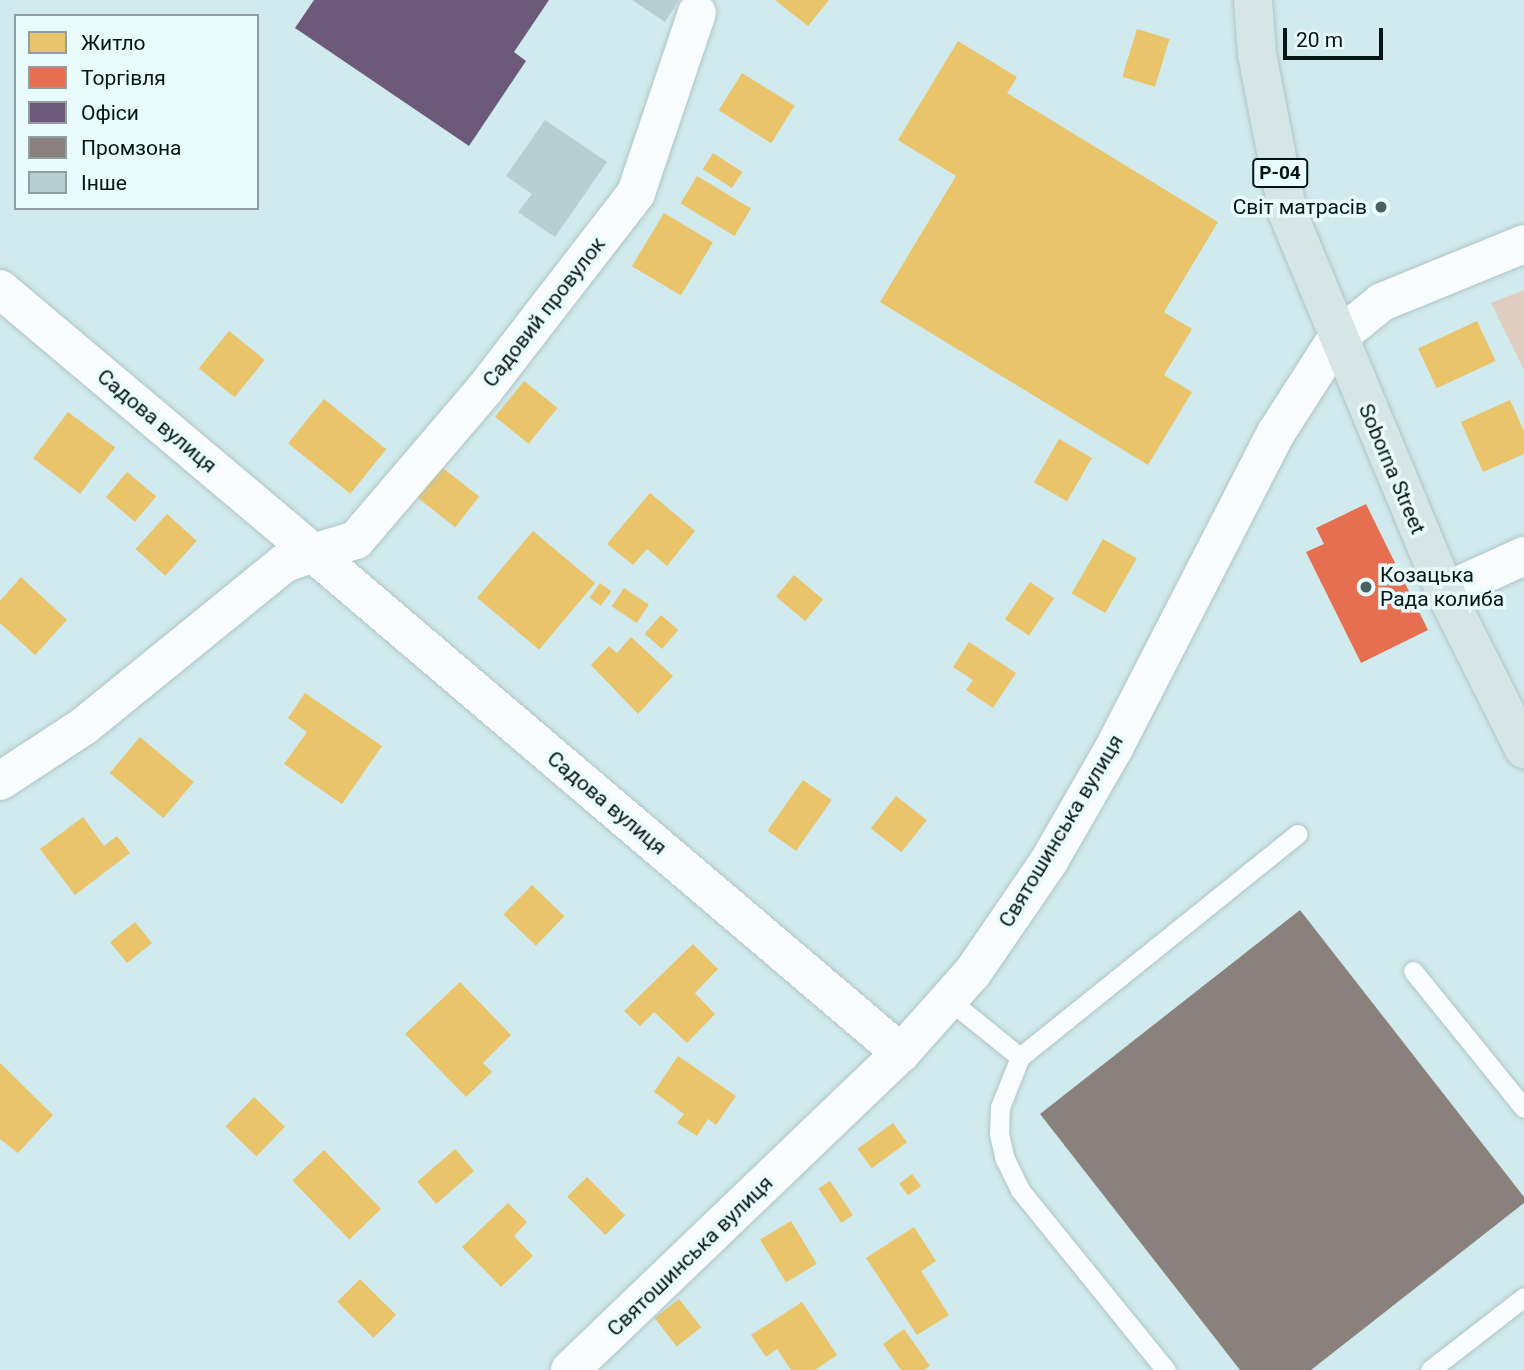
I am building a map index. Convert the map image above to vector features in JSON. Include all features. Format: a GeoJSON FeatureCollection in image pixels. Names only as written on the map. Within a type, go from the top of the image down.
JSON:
{"type":"FeatureCollection","features":[{"type":"Feature","properties":{"kind":"main road","name":"Р-04"},"geometry":{"type":"LineString","coordinates":[[1253,0],[1258,54],[1288,214],[1336,339]]}},
{"type":"Feature","properties":{"kind":"main road","name":"Soborna Street"},"geometry":{"type":"LineString","coordinates":[[1336,339],[1445,592],[1524,749]]}},
{"type":"Feature","properties":{"kind":"street","name":"Садовий провулок"},"geometry":{"type":"LineString","coordinates":[[313,553],[356,541],[560,296],[636,193],[697,13]]}},
{"type":"Feature","properties":{"kind":"street"},"geometry":{"type":"LineString","coordinates":[[1336,339],[1382,302],[1524,244]]}},
{"type":"Feature","properties":{"kind":"street","name":"Садова вулиця"},"geometry":{"type":"LineString","coordinates":[[0,289],[901,1053]]}},
{"type":"Feature","properties":{"kind":"street","name":"Святошинська вулиця"},"geometry":{"type":"LineString","coordinates":[[570,1370],[901,1053],[948,999],[1049,860],[1184,620],[1276,433],[1336,339]]}},
{"type":"Feature","properties":{"kind":"street"},"geometry":{"type":"LineString","coordinates":[[0,781],[84,726],[283,564],[313,553]]}},
{"type":"Feature","properties":{"kind":"street"},"geometry":{"type":"LineString","coordinates":[[1445,592],[1524,556]]}},
{"type":"Feature","properties":{"kind":"lane"},"geometry":{"type":"LineString","coordinates":[[1166,1370],[1020,1190],[1005,1159],[999,1134],[1000,1107],[1020,1057],[1297,834]]}},
{"type":"Feature","properties":{"kind":"lane"},"geometry":{"type":"LineString","coordinates":[[1413,971],[1524,1108]]}},
{"type":"Feature","properties":{"kind":"lane"},"geometry":{"type":"LineString","coordinates":[[948,999],[1020,1057]]}},
{"type":"Feature","properties":{"kind":"lane"},"geometry":{"type":"LineString","coordinates":[[1430,1370],[1524,1297]]}},
{"type":"Feature","properties":{"kind":"shaded area"},"geometry":{"type":"Polygon","coordinates":[[[1524,290],[1524,370],[1491,303],[1524,290]]]}},
{"type":"Feature","properties":{"kind":"building: Житло"},"geometry":{"type":"Polygon","coordinates":[[[775,0],[829,0],[808,26],[775,0]]]}},
{"type":"Feature","properties":{"kind":"building: Житло"},"geometry":{"type":"Polygon","coordinates":[[[1137,29],[1170,39],[1155,87],[1122,77],[1137,29]]]}},
{"type":"Feature","properties":{"kind":"building: Житло"},"geometry":{"type":"Polygon","coordinates":[[[958,41],[1017,77],[1007,93],[1218,222],[1164,312],[1192,329],[1164,375],[1192,392],[1148,465],[880,302],[956,176],[898,140],[958,41]]]}},
{"type":"Feature","properties":{"kind":"building: Житло"},"geometry":{"type":"Polygon","coordinates":[[[742,73],[795,106],[771,143],[719,110],[742,73]]]}},
{"type":"Feature","properties":{"kind":"building: Житло"},"geometry":{"type":"Polygon","coordinates":[[[713,153],[742,172],[732,188],[703,169],[713,153]]]}},
{"type":"Feature","properties":{"kind":"building: Житло"},"geometry":{"type":"Polygon","coordinates":[[[697,176],[751,208],[735,236],[681,203],[697,176]]]}},
{"type":"Feature","properties":{"kind":"building: Житло"},"geometry":{"type":"Polygon","coordinates":[[[664,213],[713,242],[681,296],[632,266],[664,213]]]}},
{"type":"Feature","properties":{"kind":"building: Житло"},"geometry":{"type":"Polygon","coordinates":[[[1477,321],[1496,361],[1437,388],[1418,348],[1477,321]]]}},
{"type":"Feature","properties":{"kind":"building: Житло"},"geometry":{"type":"Polygon","coordinates":[[[229,331],[265,360],[235,397],[199,368],[229,331]]]}},
{"type":"Feature","properties":{"kind":"building: Житло"},"geometry":{"type":"Polygon","coordinates":[[[524,381],[557,408],[528,444],[495,417],[524,381]]]}},
{"type":"Feature","properties":{"kind":"building: Житло"},"geometry":{"type":"Polygon","coordinates":[[[324,399],[386,449],[350,494],[288,443],[324,399]]]}},
{"type":"Feature","properties":{"kind":"building: Житло"},"geometry":{"type":"Polygon","coordinates":[[[1510,400],[1524,431],[1524,454],[1483,472],[1461,422],[1510,400]]]}},
{"type":"Feature","properties":{"kind":"building: Житло"},"geometry":{"type":"Polygon","coordinates":[[[68,412],[115,448],[80,494],[33,458],[68,412]]]}},
{"type":"Feature","properties":{"kind":"building: Житло"},"geometry":{"type":"Polygon","coordinates":[[[1059,439],[1092,458],[1067,501],[1034,482],[1059,439]]]}},
{"type":"Feature","properties":{"kind":"building: Житло"},"geometry":{"type":"Polygon","coordinates":[[[439,465],[479,496],[455,527],[415,496],[439,465]]]}},
{"type":"Feature","properties":{"kind":"building: Житло"},"geometry":{"type":"Polygon","coordinates":[[[127,472],[156,496],[135,522],[106,497],[127,472]]]}},
{"type":"Feature","properties":{"kind":"building: Житло"},"geometry":{"type":"Polygon","coordinates":[[[650,493],[695,531],[667,566],[647,549],[633,565],[607,544],[650,493]]]}},
{"type":"Feature","properties":{"kind":"building: Житло"},"geometry":{"type":"Polygon","coordinates":[[[167,514],[197,541],[165,576],[136,549],[167,514]]]}},
{"type":"Feature","properties":{"kind":"building: Житло"},"geometry":{"type":"Polygon","coordinates":[[[533,531],[595,583],[539,650],[477,598],[533,531]]]}},
{"type":"Feature","properties":{"kind":"building: Житло"},"geometry":{"type":"Polygon","coordinates":[[[1103,539],[1137,558],[1105,613],[1072,594],[1103,539]]]}},
{"type":"Feature","properties":{"kind":"building: Житло"},"geometry":{"type":"Polygon","coordinates":[[[794,575],[823,599],[805,621],[776,596],[794,575]]]}},
{"type":"Feature","properties":{"kind":"building: Житло"},"geometry":{"type":"Polygon","coordinates":[[[21,577],[67,620],[35,655],[0,623],[0,601],[21,577]]]}},
{"type":"Feature","properties":{"kind":"building: Житло"},"geometry":{"type":"Polygon","coordinates":[[[1030,582],[1054,598],[1029,636],[1005,619],[1030,582]]]}},
{"type":"Feature","properties":{"kind":"building: Житло"},"geometry":{"type":"Polygon","coordinates":[[[600,583],[611,591],[601,606],[589,598],[600,583]]]}},
{"type":"Feature","properties":{"kind":"building: Житло"},"geometry":{"type":"Polygon","coordinates":[[[624,588],[649,605],[637,623],[612,606],[624,588]]]}},
{"type":"Feature","properties":{"kind":"building: Житло"},"geometry":{"type":"Polygon","coordinates":[[[661,615],[678,630],[662,649],[645,634],[661,615]]]}},
{"type":"Feature","properties":{"kind":"building: Житло"},"geometry":{"type":"Polygon","coordinates":[[[631,637],[673,676],[638,714],[591,665],[609,646],[617,653],[631,637]]]}},
{"type":"Feature","properties":{"kind":"building: Житло"},"geometry":{"type":"Polygon","coordinates":[[[969,642],[1016,673],[993,708],[966,690],[973,680],[953,667],[969,642]]]}},
{"type":"Feature","properties":{"kind":"building: Житло"},"geometry":{"type":"Polygon","coordinates":[[[305,693],[382,746],[342,804],[284,764],[307,732],[288,718],[305,693]]]}},
{"type":"Feature","properties":{"kind":"building: Житло"},"geometry":{"type":"Polygon","coordinates":[[[140,737],[194,782],[163,818],[110,773],[140,737]]]}},
{"type":"Feature","properties":{"kind":"building: Житло"},"geometry":{"type":"Polygon","coordinates":[[[803,780],[832,800],[796,851],[767,831],[803,780]]]}},
{"type":"Feature","properties":{"kind":"building: Житло"},"geometry":{"type":"Polygon","coordinates":[[[896,796],[927,820],[901,852],[871,828],[896,796]]]}},
{"type":"Feature","properties":{"kind":"building: Житло"},"geometry":{"type":"Polygon","coordinates":[[[83,817],[104,846],[117,836],[130,853],[75,895],[40,849],[83,817]]]}},
{"type":"Feature","properties":{"kind":"building: Житло"},"geometry":{"type":"Polygon","coordinates":[[[532,885],[564,916],[536,946],[504,914],[532,885]]]}},
{"type":"Feature","properties":{"kind":"building: Житло"},"geometry":{"type":"Polygon","coordinates":[[[135,922],[152,943],[127,963],[110,942],[135,922]]]}},
{"type":"Feature","properties":{"kind":"building: Житло"},"geometry":{"type":"Polygon","coordinates":[[[693,944],[718,969],[695,993],[715,1014],[687,1043],[654,1012],[640,1026],[624,1011],[693,944]]]}},
{"type":"Feature","properties":{"kind":"building: Житло"},"geometry":{"type":"Polygon","coordinates":[[[460,982],[511,1035],[483,1063],[492,1072],[466,1097],[405,1034],[460,982]]]}},
{"type":"Feature","properties":{"kind":"building: Житло"},"geometry":{"type":"Polygon","coordinates":[[[678,1056],[736,1096],[716,1125],[708,1119],[697,1136],[677,1123],[684,1114],[654,1092],[678,1056]]]}},
{"type":"Feature","properties":{"kind":"building: Житло"},"geometry":{"type":"Polygon","coordinates":[[[0,1063],[53,1115],[18,1153],[0,1139],[0,1063]]]}},
{"type":"Feature","properties":{"kind":"building: Житло"},"geometry":{"type":"Polygon","coordinates":[[[254,1097],[285,1127],[256,1156],[226,1126],[254,1097]]]}},
{"type":"Feature","properties":{"kind":"building: Житло"},"geometry":{"type":"Polygon","coordinates":[[[893,1123],[907,1142],[872,1168],[857,1149],[893,1123]]]}},
{"type":"Feature","properties":{"kind":"building: Житло"},"geometry":{"type":"Polygon","coordinates":[[[455,1149],[474,1171],[436,1204],[417,1182],[455,1149]]]}},
{"type":"Feature","properties":{"kind":"building: Житло"},"geometry":{"type":"Polygon","coordinates":[[[324,1150],[381,1209],[349,1240],[292,1181],[324,1150]]]}},
{"type":"Feature","properties":{"kind":"building: Житло"},"geometry":{"type":"Polygon","coordinates":[[[912,1174],[921,1186],[908,1196],[899,1184],[912,1174]]]}},
{"type":"Feature","properties":{"kind":"building: Житло"},"geometry":{"type":"Polygon","coordinates":[[[587,1177],[625,1215],[605,1235],[567,1197],[587,1177]]]}},
{"type":"Feature","properties":{"kind":"building: Житло"},"geometry":{"type":"Polygon","coordinates":[[[830,1181],[853,1215],[841,1223],[818,1189],[830,1181]]]}},
{"type":"Feature","properties":{"kind":"building: Житло"},"geometry":{"type":"Polygon","coordinates":[[[508,1203],[527,1222],[514,1236],[533,1256],[501,1287],[462,1247],[508,1203]]]}},
{"type":"Feature","properties":{"kind":"building: Житло"},"geometry":{"type":"Polygon","coordinates":[[[791,1221],[817,1264],[786,1282],[760,1240],[791,1221]]]}},
{"type":"Feature","properties":{"kind":"building: Житло"},"geometry":{"type":"Polygon","coordinates":[[[914,1227],[936,1261],[921,1271],[949,1315],[917,1335],[866,1258],[914,1227]]]}},
{"type":"Feature","properties":{"kind":"building: Житло"},"geometry":{"type":"Polygon","coordinates":[[[360,1279],[396,1315],[373,1338],[337,1302],[360,1279]]]}},
{"type":"Feature","properties":{"kind":"building: Житло"},"geometry":{"type":"Polygon","coordinates":[[[679,1299],[701,1327],[677,1346],[655,1318],[679,1299]]]}},
{"type":"Feature","properties":{"kind":"building: Житло"},"geometry":{"type":"Polygon","coordinates":[[[802,1302],[837,1355],[815,1370],[791,1370],[777,1349],[766,1357],[751,1335],[802,1302]]]}},
{"type":"Feature","properties":{"kind":"building: Житло"},"geometry":{"type":"Polygon","coordinates":[[[904,1329],[930,1366],[924,1370],[901,1370],[883,1344],[904,1329]]]}},
{"type":"Feature","properties":{"kind":"building: Торгівля"},"geometry":{"type":"Polygon","coordinates":[[[1366,504],[1428,630],[1361,663],[1306,552],[1324,544],[1316,528],[1366,504]]]}},
{"type":"Feature","properties":{"kind":"building: Офіси"},"geometry":{"type":"Polygon","coordinates":[[[314,0],[549,0],[514,52],[526,61],[469,146],[295,28],[314,0]]]}},
{"type":"Feature","properties":{"kind":"building: Промзона"},"geometry":{"type":"Polygon","coordinates":[[[1300,910],[1524,1197],[1524,1203],[1311,1370],[1240,1370],[1040,1114],[1300,910]]]}},
{"type":"Feature","properties":{"kind":"building: Інше"},"geometry":{"type":"Polygon","coordinates":[[[632,0],[679,0],[665,22],[632,0]]]}},
{"type":"Feature","properties":{"kind":"building: Інше"},"geometry":{"type":"Polygon","coordinates":[[[545,120],[607,162],[555,237],[518,212],[532,194],[506,176],[545,120]]]}},
{"type":"Feature","properties":{"kind":"place","name":"Світ матрасів"},"geometry":{"type":"Point","coordinates":[1381,207]}},
{"type":"Feature","properties":{"kind":"place","name":"Козацька Рада колиба"},"geometry":{"type":"Point","coordinates":[1366,587]}}]}
